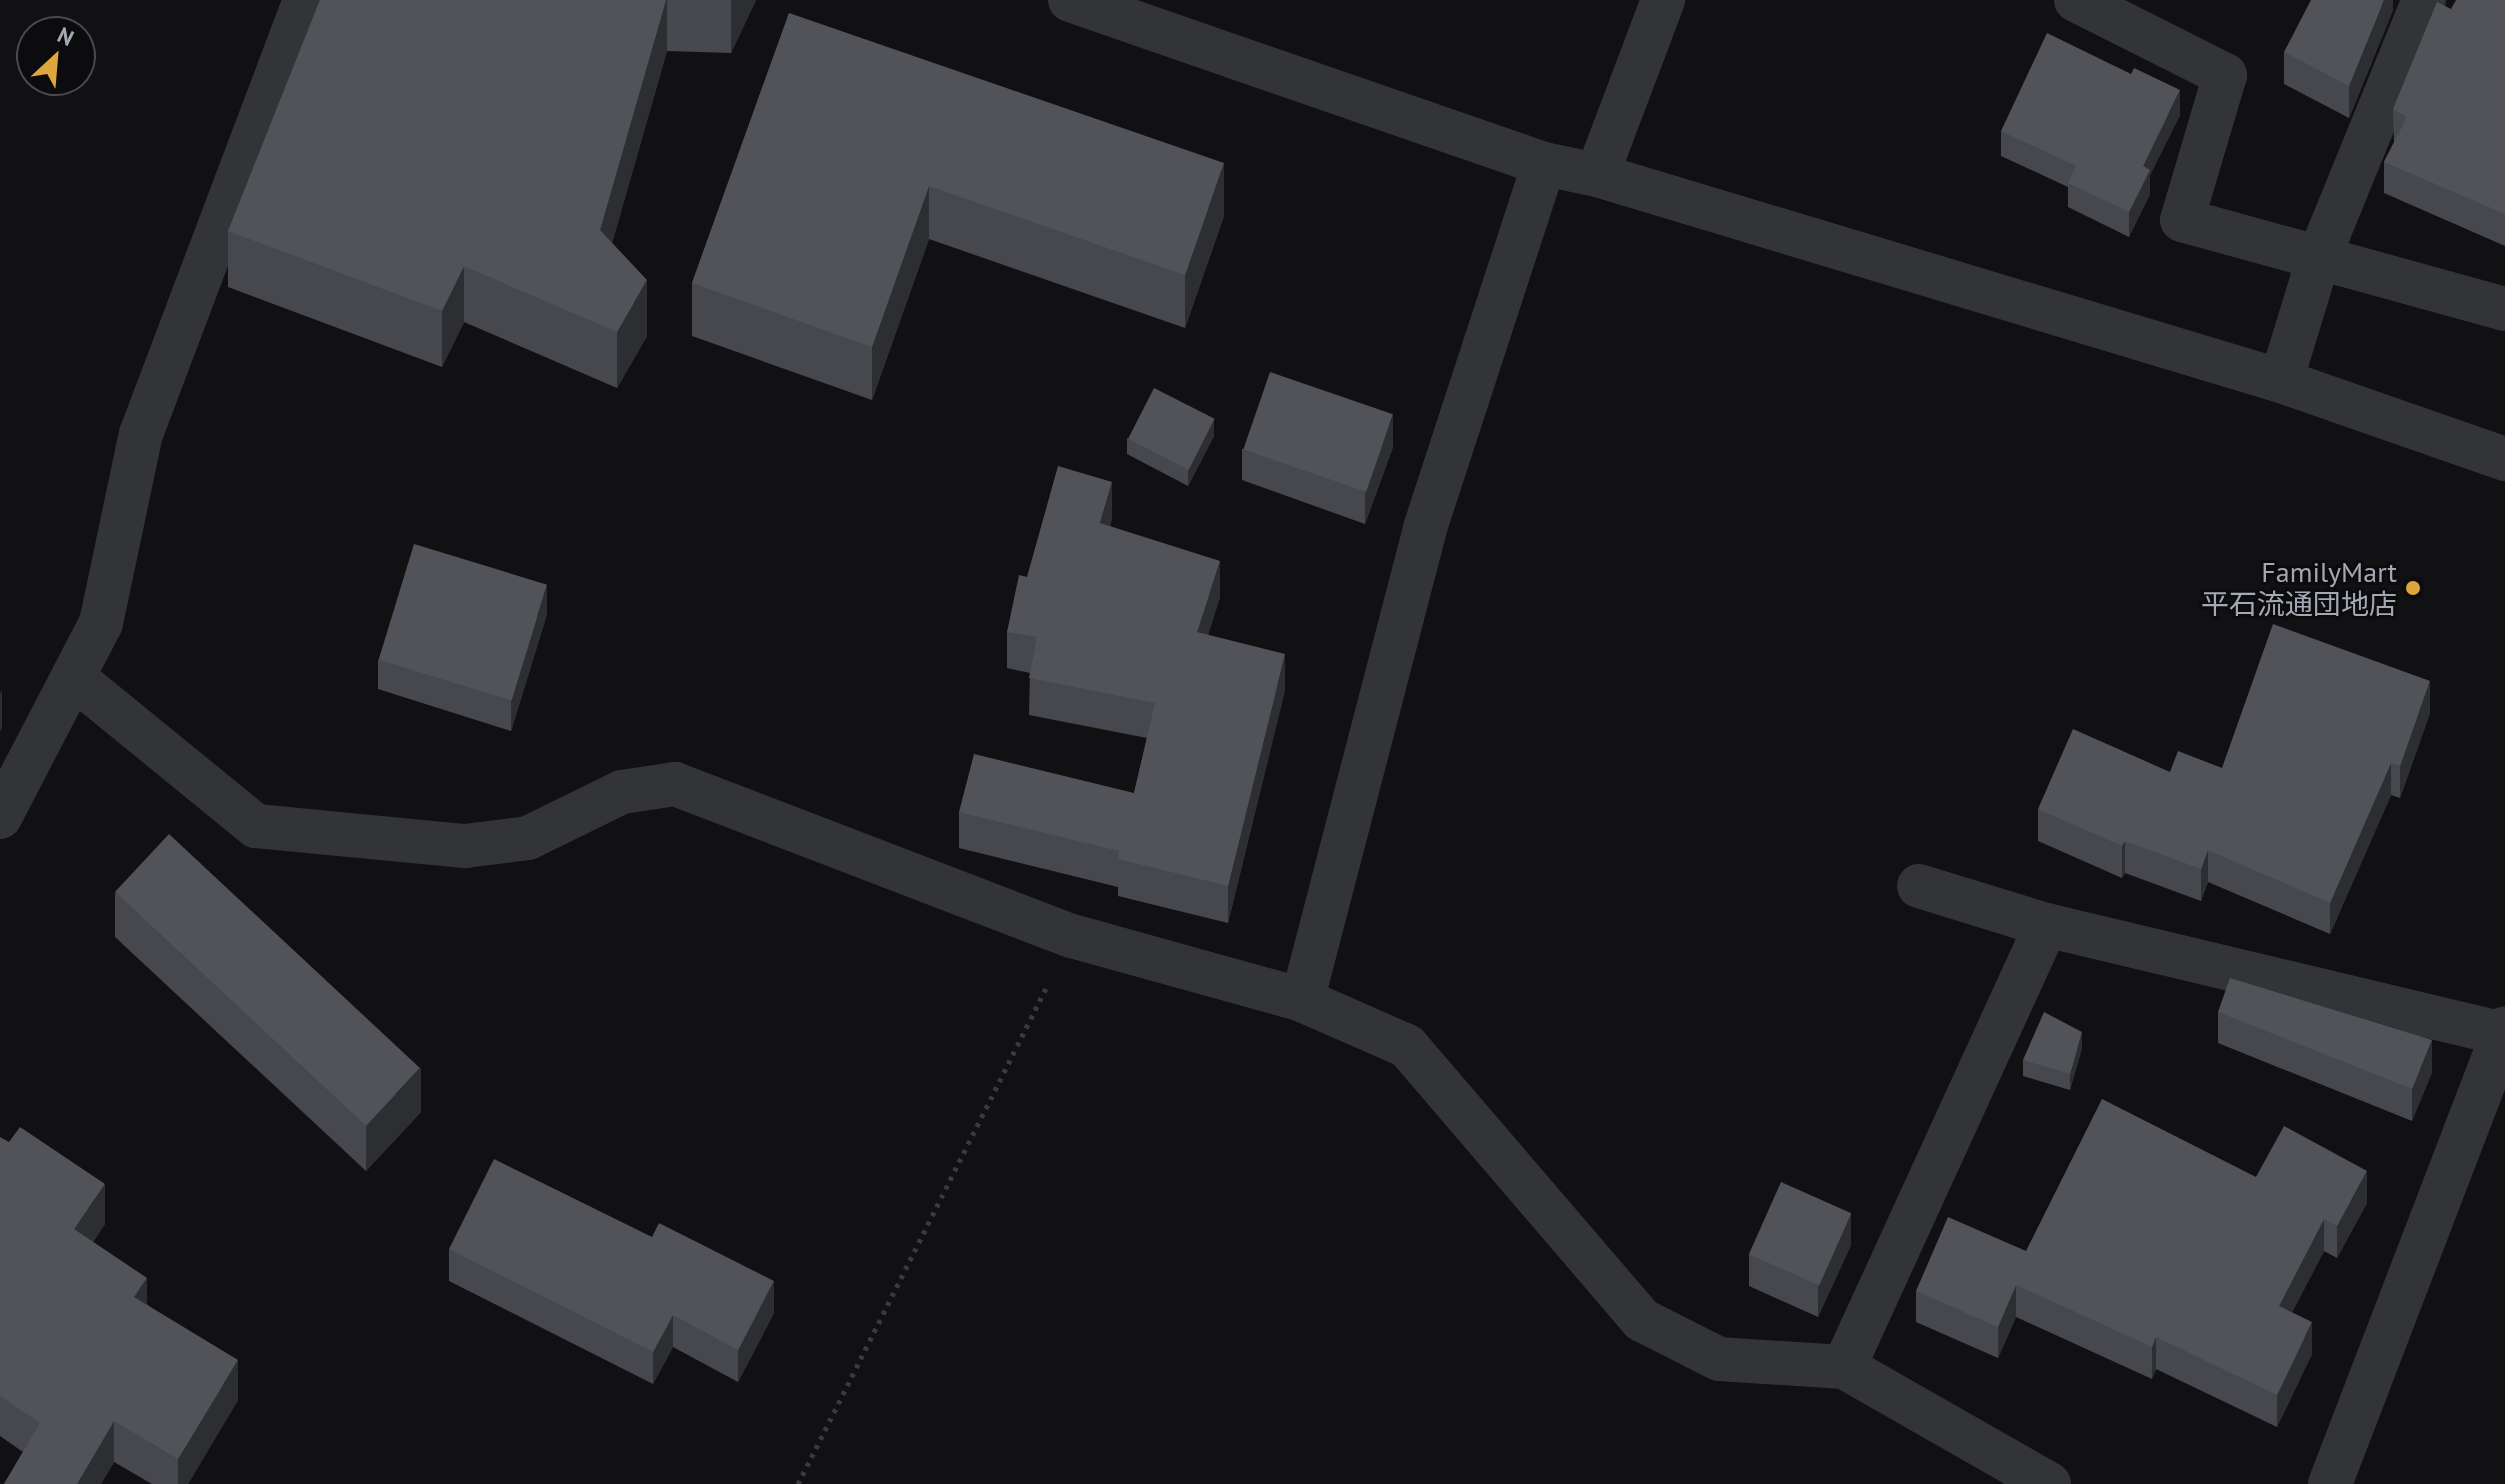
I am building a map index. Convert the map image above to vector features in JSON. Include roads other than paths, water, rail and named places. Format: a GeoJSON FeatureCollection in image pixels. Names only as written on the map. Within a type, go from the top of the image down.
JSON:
{"type":"FeatureCollection","features":[{"type":"Feature","properties":{"kind":"street"},"geometry":{"type":"LineString","coordinates":[[0,817],[101,623],[141,434],[305,0]]}},
{"type":"Feature","properties":{"kind":"street"},"geometry":{"type":"LineString","coordinates":[[1070,0],[1544,164],[1597,175],[2281,381],[2505,459]]}},
{"type":"Feature","properties":{"kind":"street"},"geometry":{"type":"LineString","coordinates":[[1597,175],[1663,0]]}},
{"type":"Feature","properties":{"kind":"street"},"geometry":{"type":"LineString","coordinates":[[2076,0],[2225,75],[2182,220],[2505,309]]}},
{"type":"Feature","properties":{"kind":"street"},"geometry":{"type":"LineString","coordinates":[[2281,381],[2319,257],[2424,0]]}},
{"type":"Feature","properties":{"kind":"street"},"geometry":{"type":"LineString","coordinates":[[1302,1000],[1425,529],[1544,164]]}},
{"type":"Feature","properties":{"kind":"street"},"geometry":{"type":"LineString","coordinates":[[73,677],[256,826],[465,846],[528,838],[622,792],[675,784],[1072,936],[1302,1000],[1407,1046],[1642,1320],[1719,1359],[1844,1367],[2049,1484]]}},
{"type":"Feature","properties":{"kind":"street"},"geometry":{"type":"LineString","coordinates":[[1919,886],[2046,925],[2504,1031],[2330,1484]]}},
{"type":"Feature","properties":{"kind":"street"},"geometry":{"type":"LineString","coordinates":[[1844,1367],[2046,925]]}},
{"type":"Feature","properties":{"kind":"place","name":"FamilyMart 平石流通団地店"},"geometry":{"type":"Point","coordinates":[2413,588]}}]}
